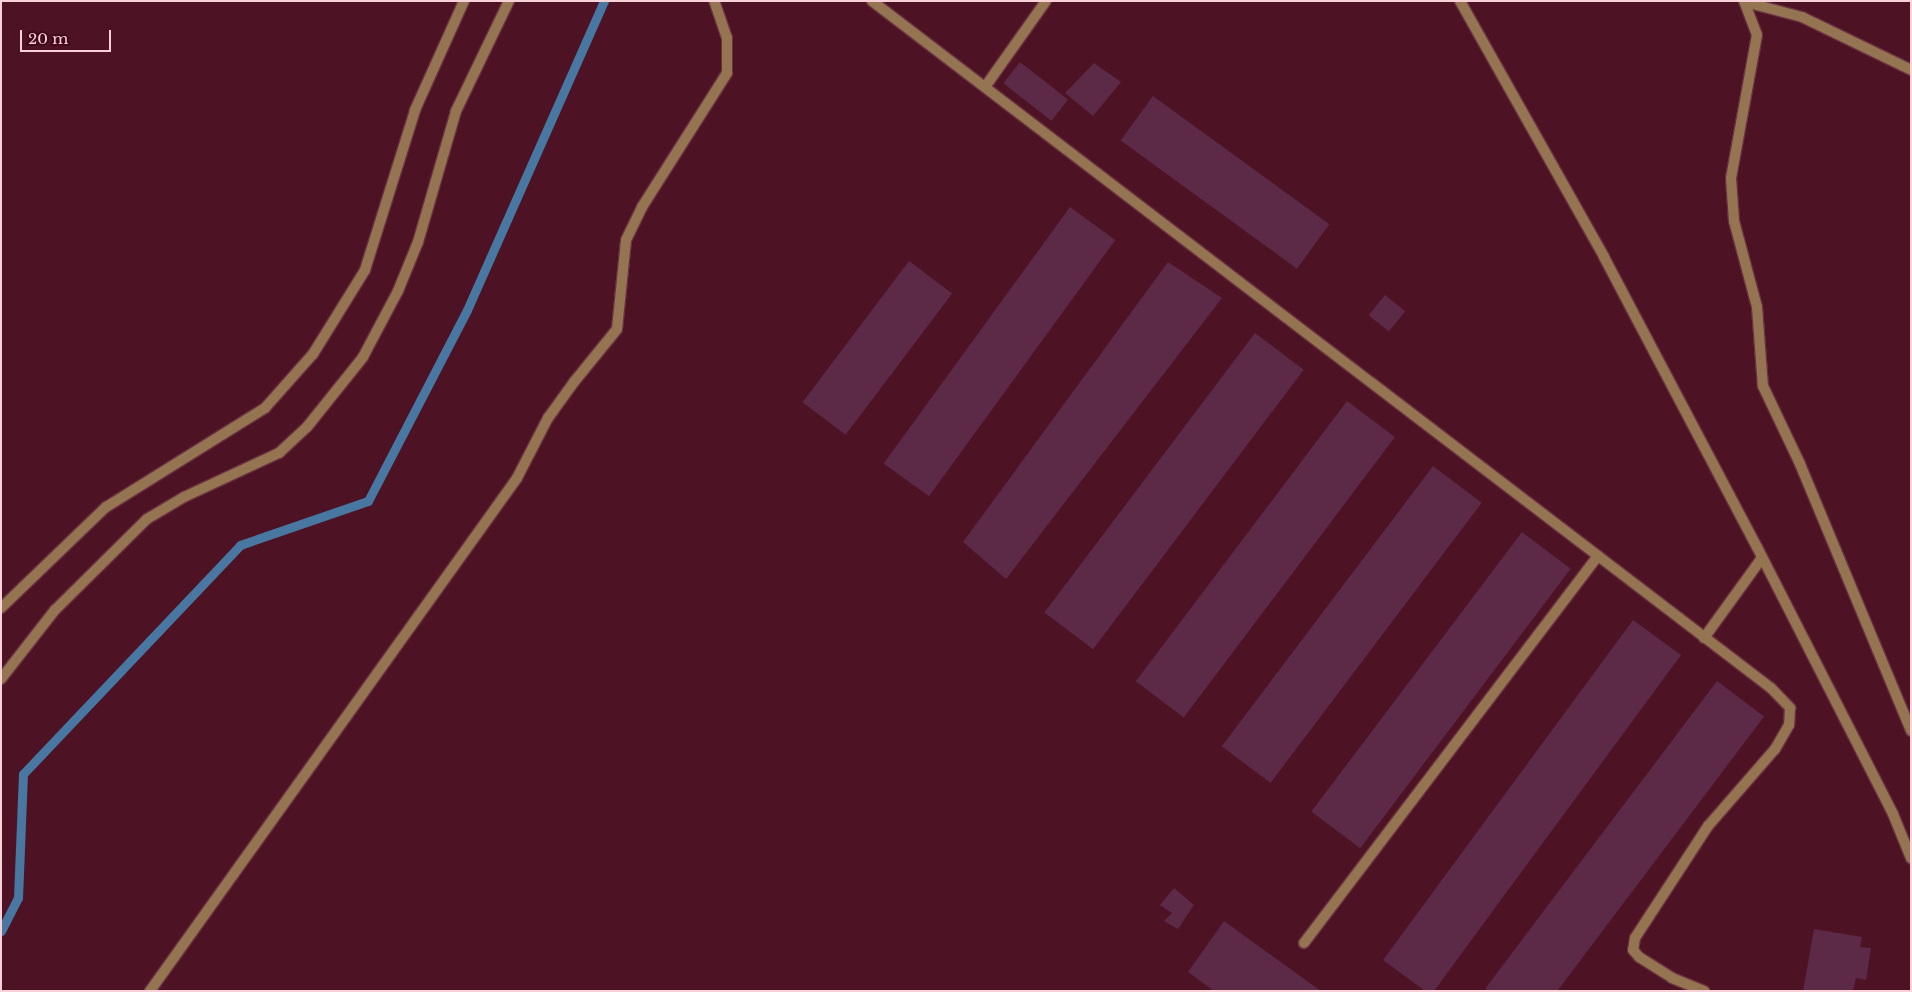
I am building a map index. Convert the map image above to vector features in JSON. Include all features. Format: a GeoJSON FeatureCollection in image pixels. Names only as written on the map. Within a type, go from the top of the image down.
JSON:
{"type":"FeatureCollection","features":[{"type":"Feature","properties":{"kind":"street"},"geometry":{"type":"LineString","coordinates":[[1,608],[106,507],[265,408],[313,354],[365,270],[415,110],[464,1]]}},
{"type":"Feature","properties":{"kind":"street"},"geometry":{"type":"LineString","coordinates":[[1,678],[55,610],[148,519],[184,497],[279,454],[307,427],[363,357],[398,291],[418,242],[456,111],[509,1]]}},
{"type":"Feature","properties":{"kind":"street"},"geometry":{"type":"LineString","coordinates":[[150,991],[517,478],[564,396],[616,329],[626,240],[642,207],[728,73],[727,38],[714,1]]}},
{"type":"Feature","properties":{"kind":"street"},"geometry":{"type":"LineString","coordinates":[[872,1],[1771,688],[1790,708],[1789,725],[1776,750],[1708,826],[1635,938],[1633,950],[1639,957],[1672,978],[1705,991]]}},
{"type":"Feature","properties":{"kind":"street"},"geometry":{"type":"LineString","coordinates":[[985,87],[1046,1]]}},
{"type":"Feature","properties":{"kind":"street"},"geometry":{"type":"LineString","coordinates":[[1460,1],[1604,257],[1762,558],[1893,814],[1911,858]]}},
{"type":"Feature","properties":{"kind":"street"},"geometry":{"type":"LineString","coordinates":[[1745,2],[1802,18],[1911,70]]}},
{"type":"Feature","properties":{"kind":"street"},"geometry":{"type":"LineString","coordinates":[[1745,2],[1757,35],[1731,178],[1734,221],[1757,307],[1763,386],[1800,464],[1911,731]]}},
{"type":"Feature","properties":{"kind":"street"},"geometry":{"type":"LineString","coordinates":[[1304,943],[1598,556]]}},
{"type":"Feature","properties":{"kind":"street"},"geometry":{"type":"LineString","coordinates":[[1704,638],[1762,558]]}},
{"type":"Feature","properties":{"kind":"building"},"geometry":{"type":"Polygon","coordinates":[[[1020,62],[1068,100],[1051,121],[1003,83],[1020,62]]]}},
{"type":"Feature","properties":{"kind":"building"},"geometry":{"type":"Polygon","coordinates":[[[1094,63],[1121,82],[1093,116],[1065,93],[1094,63]]]}},
{"type":"Feature","properties":{"kind":"building"},"geometry":{"type":"Polygon","coordinates":[[[1153,96],[1329,224],[1297,269],[1121,140],[1153,96]]]}},
{"type":"Feature","properties":{"kind":"building"},"geometry":{"type":"Polygon","coordinates":[[[1070,207],[1115,240],[929,496],[884,463],[1070,207]]]}},
{"type":"Feature","properties":{"kind":"building"},"geometry":{"type":"Polygon","coordinates":[[[909,261],[952,293],[846,435],[802,402],[909,261]]]}},
{"type":"Feature","properties":{"kind":"building"},"geometry":{"type":"Polygon","coordinates":[[[1168,262],[1222,298],[1006,579],[963,542],[1168,262]]]}},
{"type":"Feature","properties":{"kind":"building"},"geometry":{"type":"Polygon","coordinates":[[[1385,295],[1405,311],[1389,332],[1369,315],[1385,295]]]}},
{"type":"Feature","properties":{"kind":"building"},"geometry":{"type":"Polygon","coordinates":[[[1255,333],[1304,370],[1093,649],[1044,613],[1255,333]]]}},
{"type":"Feature","properties":{"kind":"building"},"geometry":{"type":"Polygon","coordinates":[[[1347,401],[1395,437],[1184,717],[1136,681],[1347,401]]]}},
{"type":"Feature","properties":{"kind":"building"},"geometry":{"type":"Polygon","coordinates":[[[1433,466],[1482,503],[1270,783],[1222,746],[1433,466]]]}},
{"type":"Feature","properties":{"kind":"building"},"geometry":{"type":"Polygon","coordinates":[[[1522,532],[1571,569],[1360,848],[1311,812],[1522,532]]]}},
{"type":"Feature","properties":{"kind":"building"},"geometry":{"type":"Polygon","coordinates":[[[1633,620],[1681,655],[1434,991],[1425,991],[1383,960],[1633,620]]]}},
{"type":"Feature","properties":{"kind":"building"},"geometry":{"type":"Polygon","coordinates":[[[1717,681],[1764,717],[1557,991],[1489,991],[1485,988],[1717,681]]]}},
{"type":"Feature","properties":{"kind":"building"},"geometry":{"type":"Polygon","coordinates":[[[1174,888],[1194,905],[1178,929],[1164,921],[1172,913],[1160,905],[1174,888]]]}},
{"type":"Feature","properties":{"kind":"building"},"geometry":{"type":"Polygon","coordinates":[[[1224,921],[1321,991],[1214,991],[1188,972],[1224,921]]]}},
{"type":"Feature","properties":{"kind":"building"},"geometry":{"type":"Polygon","coordinates":[[[1814,929],[1862,937],[1860,947],[1871,948],[1866,980],[1856,978],[1853,991],[1803,991],[1814,929]]]}},
{"type":"Feature","properties":{"kind":"waterway"},"geometry":{"type":"LineString","coordinates":[[1,931],[18,898],[23,774],[240,545],[368,501],[467,310],[604,1]]}}]}
